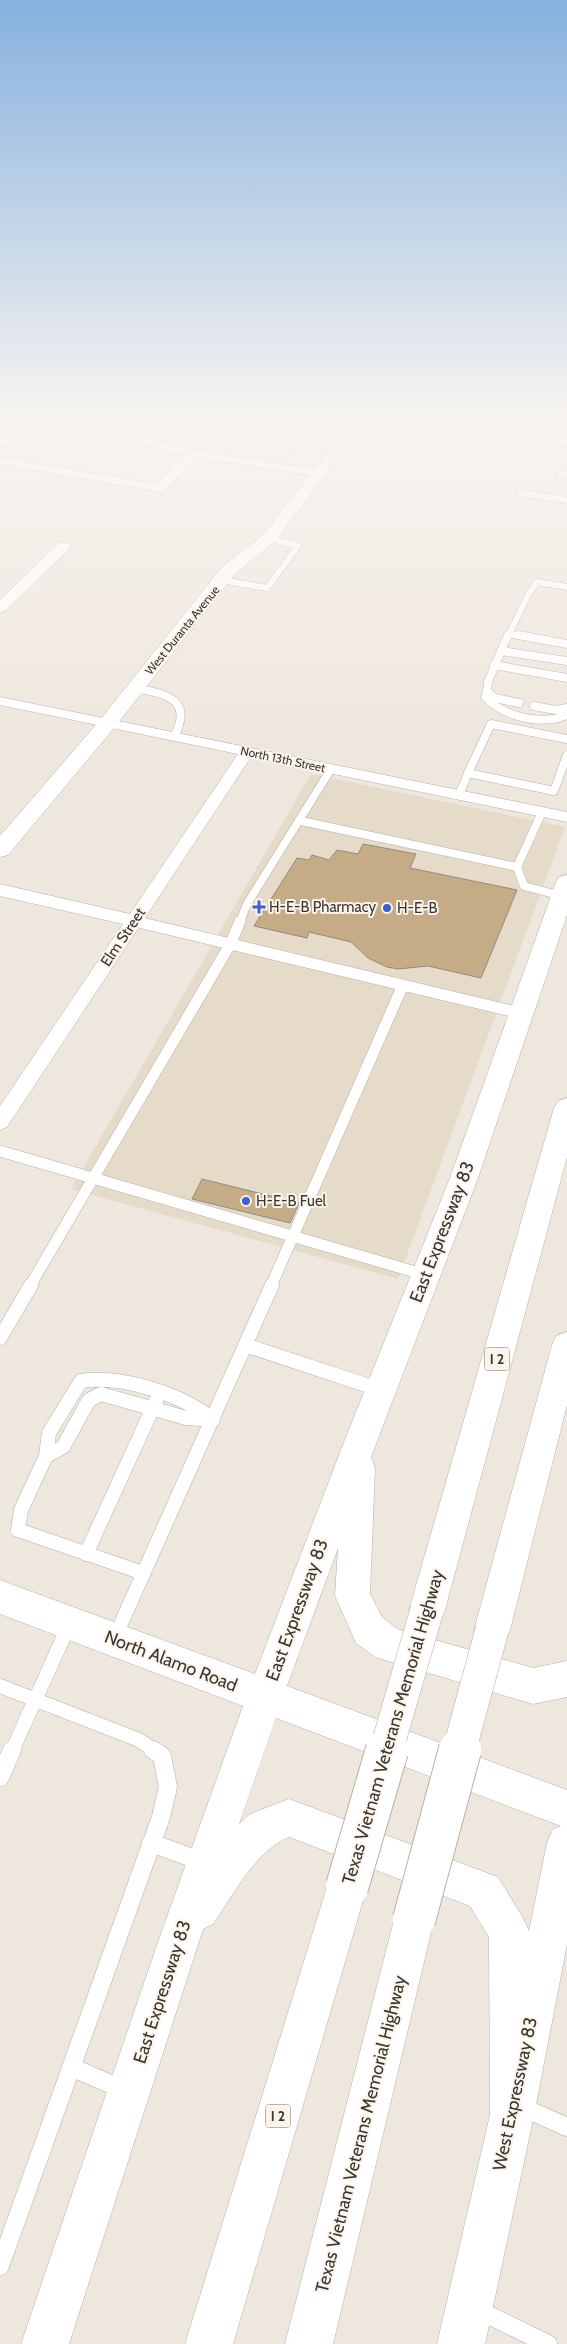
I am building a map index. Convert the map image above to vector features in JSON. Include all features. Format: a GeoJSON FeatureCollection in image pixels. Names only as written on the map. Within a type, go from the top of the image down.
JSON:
{"type":"FeatureCollection","features":[{"type":"Feature","properties":{"kind":"main road","name":"West Duranta Avenue"},"geometry":{"type":"LineString","coordinates":[[0,850],[107,724],[228,571],[268,538],[280,522]]}},
{"type":"Feature","properties":{"kind":"main road","name":"East Expressway 83"},"geometry":{"type":"LineString","coordinates":[[46,2344],[179,1939],[265,1697],[360,1442],[464,1178],[564,889]]}},
{"type":"Feature","properties":{"kind":"main road","name":"Texas Vietnam Veterans Memorial Highway"},"geometry":{"type":"LineString","coordinates":[[209,2344],[347,1887],[427,1610],[567,1108]]}},
{"type":"Feature","properties":{"kind":"main road","name":"Texas Vietnam Veterans Memorial Highway"},"geometry":{"type":"LineString","coordinates":[[309,2344],[414,1920],[567,1345]]}},
{"type":"Feature","properties":{"kind":"main road"},"geometry":{"type":"LineString","coordinates":[[360,1442],[352,1596],[369,1630],[388,1644],[534,1686],[567,1679]]}},
{"type":"Feature","properties":{"kind":"main road","name":"North Alamo Road"},"geometry":{"type":"LineString","coordinates":[[0,1597],[567,1809]]}},
{"type":"Feature","properties":{"kind":"main road"},"geometry":{"type":"LineString","coordinates":[[179,1939],[243,1847],[264,1828],[289,1818],[484,1891],[509,1932],[513,2109]]}},
{"type":"Feature","properties":{"kind":"main road","name":"West Expressway 83"},"geometry":{"type":"LineString","coordinates":[[465,2325],[513,2109],[567,1843]]}},
{"type":"Feature","properties":{"kind":"street"},"geometry":{"type":"LineString","coordinates":[[0,608],[64,546]]}},
{"type":"Feature","properties":{"kind":"street","name":"North 13th Street"},"geometry":{"type":"LineString","coordinates":[[0,701],[567,817]]}},
{"type":"Feature","properties":{"kind":"street","name":"Elm Street"},"geometry":{"type":"LineString","coordinates":[[0,1122],[248,752]]}},
{"type":"Feature","properties":{"kind":"street"},"geometry":{"type":"LineString","coordinates":[[0,890],[134,921]]}},
{"type":"Feature","properties":{"kind":"lane"},"geometry":{"type":"LineString","coordinates":[[221,580],[267,588],[298,546],[268,538]]}},
{"type":"Feature","properties":{"kind":"lane"},"geometry":{"type":"LineString","coordinates":[[567,587],[537,582],[528,595],[494,665],[485,697],[488,703],[515,715],[535,719],[562,719],[567,715]]}},
{"type":"Feature","properties":{"kind":"lane"},"geometry":{"type":"LineString","coordinates":[[509,634],[567,644]]}},
{"type":"Feature","properties":{"kind":"lane"},"geometry":{"type":"LineString","coordinates":[[501,650],[567,661]]}},
{"type":"Feature","properties":{"kind":"lane"},"geometry":{"type":"LineString","coordinates":[[494,665],[567,678]]}},
{"type":"Feature","properties":{"kind":"lane"},"geometry":{"type":"LineString","coordinates":[[135,688],[166,696],[180,706],[183,713],[182,719],[174,737]]}},
{"type":"Feature","properties":{"kind":"lane"},"geometry":{"type":"LineString","coordinates":[[487,691],[495,698],[498,705],[518,705]]}},
{"type":"Feature","properties":{"kind":"lane"},"geometry":{"type":"LineString","coordinates":[[534,708],[544,715],[555,710],[567,708]]}},
{"type":"Feature","properties":{"kind":"lane"},"geometry":{"type":"LineString","coordinates":[[459,795],[491,724],[567,739]]}},
{"type":"Feature","properties":{"kind":"lane"},"geometry":{"type":"LineString","coordinates":[[468,773],[554,791],[567,755]]}},
{"type":"Feature","properties":{"kind":"lane"},"geometry":{"type":"LineString","coordinates":[[0,1338],[231,943],[247,904],[332,769]]}},
{"type":"Feature","properties":{"kind":"lane"},"geometry":{"type":"LineString","coordinates":[[542,812],[517,867],[524,886],[564,889]]}},
{"type":"Feature","properties":{"kind":"lane"},"geometry":{"type":"LineString","coordinates":[[301,821],[517,867]]}},
{"type":"Feature","properties":{"kind":"lane"},"geometry":{"type":"LineString","coordinates":[[134,921],[520,1013]]}},
{"type":"Feature","properties":{"kind":"lane"},"geometry":{"type":"LineString","coordinates":[[113,1640],[403,985]]}},
{"type":"Feature","properties":{"kind":"lane"},"geometry":{"type":"LineString","coordinates":[[0,1151],[426,1275]]}},
{"type":"Feature","properties":{"kind":"lane"},"geometry":{"type":"LineString","coordinates":[[245,1345],[381,1390]]}},
{"type":"Feature","properties":{"kind":"lane"},"geometry":{"type":"LineString","coordinates":[[143,1573],[18,1530],[21,1510],[46,1456],[49,1433],[81,1381],[89,1378],[130,1384],[160,1393],[194,1405],[212,1420]]}},
{"type":"Feature","properties":{"kind":"lane"},"geometry":{"type":"LineString","coordinates":[[86,1554],[160,1393]]}},
{"type":"Feature","properties":{"kind":"lane"},"geometry":{"type":"LineString","coordinates":[[46,1456],[63,1447],[88,1400],[101,1394],[186,1418],[212,1420]]}},
{"type":"Feature","properties":{"kind":"lane"},"geometry":{"type":"LineString","coordinates":[[0,1777],[70,1624]]}},
{"type":"Feature","properties":{"kind":"lane"},"geometry":{"type":"LineString","coordinates":[[0,1686],[139,1740],[162,1756],[168,1787],[151,1843],[0,2266]]}},
{"type":"Feature","properties":{"kind":"lane"},"geometry":{"type":"LineString","coordinates":[[151,1843],[206,1863]]}},
{"type":"Feature","properties":{"kind":"lane"},"geometry":{"type":"LineString","coordinates":[[72,2067],[129,2092]]}},
{"type":"Feature","properties":{"kind":"lane"},"geometry":{"type":"LineString","coordinates":[[513,2109],[567,2128]]}},
{"type":"Feature","properties":{"kind":"lane"},"geometry":{"type":"LineString","coordinates":[[465,2325],[548,2344]]}},
{"type":"Feature","properties":{"kind":"shaded area"},"geometry":{"type":"Polygon","coordinates":[[[311,774],[565,827],[398,1279],[71,1189],[311,774]]]}},
{"type":"Feature","properties":{"kind":"building","name":"H-E-B"},"geometry":{"type":"Polygon","coordinates":[[[363,844],[416,854],[410,868],[517,890],[481,978],[428,966],[398,969],[387,967],[368,958],[351,942],[309,932],[307,938],[254,926],[297,858],[309,860],[312,855],[329,860],[337,850],[358,854],[363,844]]]}},
{"type":"Feature","properties":{"kind":"building","name":"H-E-B Fuel"},"geometry":{"type":"Polygon","coordinates":[[[202,1179],[299,1203],[290,1223],[192,1199],[202,1179]]]}},
{"type":"Feature","properties":{"kind":"place","name":"H-E-B Pharmacy"},"geometry":{"type":"Point","coordinates":[259,907]}},
{"type":"Feature","properties":{"kind":"place","name":"H-E-B"},"geometry":{"type":"Point","coordinates":[387,908]}},
{"type":"Feature","properties":{"kind":"place","name":"H-E-B Fuel"},"geometry":{"type":"Point","coordinates":[246,1201]}}]}
